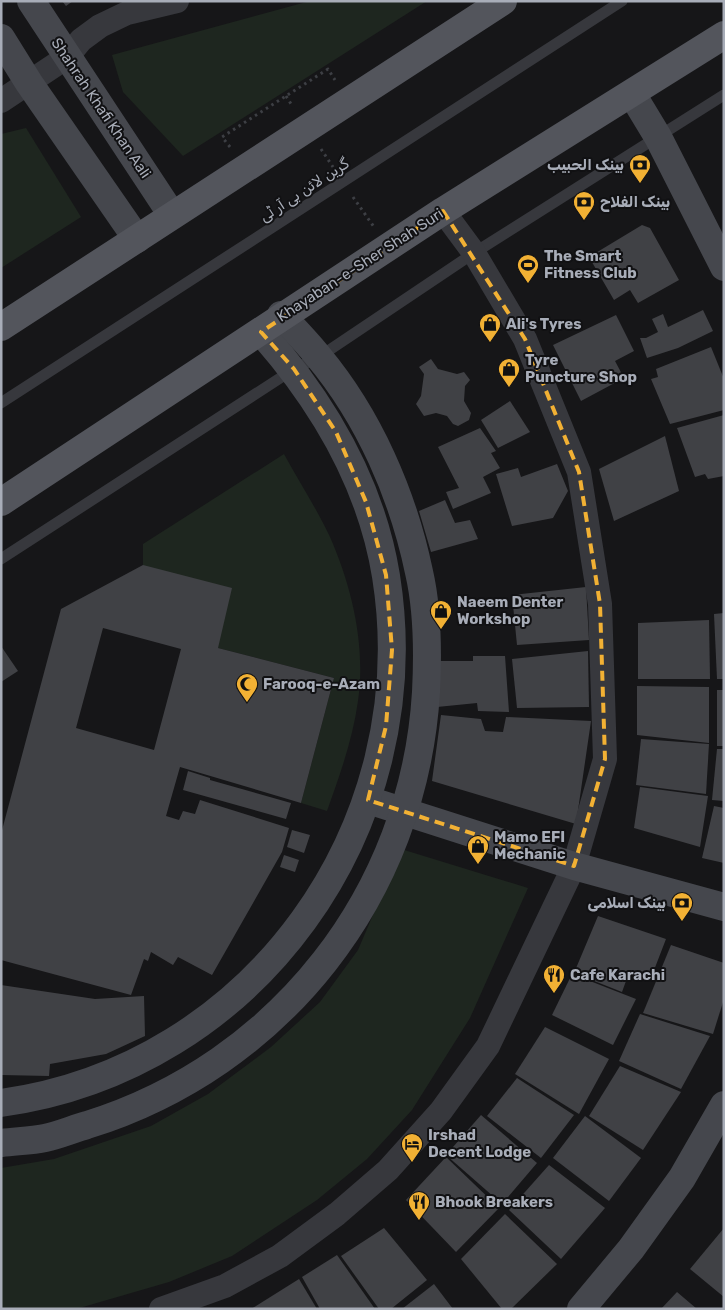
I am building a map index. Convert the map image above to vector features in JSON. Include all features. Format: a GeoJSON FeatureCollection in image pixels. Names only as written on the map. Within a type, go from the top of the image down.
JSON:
{"type":"FeatureCollection","features":[{"type":"Feature","properties":{"kind":"main road"},"geometry":{"type":"LineString","coordinates":[[1,327],[503,1]]}},
{"type":"Feature","properties":{"kind":"main road","name":"Khayaban-e-Sher Shah Suri"},"geometry":{"type":"LineString","coordinates":[[1,502],[443,210],[724,35]]}},
{"type":"Feature","properties":{"kind":"street","name":"Shahrah Khafi Khan Aali"},"geometry":{"type":"LineString","coordinates":[[31,1],[172,215]]}},
{"type":"Feature","properties":{"kind":"street"},"geometry":{"type":"LineString","coordinates":[[1,101],[67,57],[81,40],[100,26],[127,13],[177,1]]}},
{"type":"Feature","properties":{"kind":"street"},"geometry":{"type":"LineString","coordinates":[[1,38],[29,83],[137,238]]}},
{"type":"Feature","properties":{"kind":"street"},"geometry":{"type":"LineString","coordinates":[[632,94],[658,137],[724,267]]}},
{"type":"Feature","properties":{"kind":"street"},"geometry":{"type":"LineString","coordinates":[[161,1309],[225,1286],[280,1256],[337,1214],[388,1170],[440,1111],[488,1046],[574,866],[606,759],[600,604],[580,472],[525,339],[474,253],[443,210]]}},
{"type":"Feature","properties":{"kind":"street"},"geometry":{"type":"LineString","coordinates":[[1,1143],[45,1138],[126,1112],[201,1074],[269,1023],[332,953],[372,890],[405,812],[423,734],[428,654],[420,574],[398,496],[365,424],[320,357],[271,324]]}},
{"type":"Feature","properties":{"kind":"street"},"geometry":{"type":"LineString","coordinates":[[1,1103],[36,1098],[110,1074],[179,1039],[241,992],[294,935],[305,919],[337,870],[368,800],[386,726],[392,650],[386,575],[366,502],[336,432],[294,369],[271,324]]}},
{"type":"Feature","properties":{"kind":"street"},"geometry":{"type":"LineString","coordinates":[[368,800],[574,866],[724,907]]}},
{"type":"Feature","properties":{"kind":"street"},"geometry":{"type":"LineString","coordinates":[[580,1309],[631,1248],[682,1178],[724,1105]]}},
{"type":"Feature","properties":{"kind":"lane","name":"گرین لائن بی آر ٹی"},"geometry":{"type":"LineString","coordinates":[[1,403],[622,1]]}},
{"type":"Feature","properties":{"kind":"lane"},"geometry":{"type":"LineString","coordinates":[[1,559],[294,369],[320,357],[474,253],[724,95]]}},
{"type":"Feature","properties":{"kind":"path"},"geometry":{"type":"LineString","coordinates":[[222,137],[328,69]]}},
{"type":"Feature","properties":{"kind":"highlighted area"},"geometry":{"type":"Polygon","coordinates":[[[443,211],[525,339],[579,472],[600,604],[605,759],[574,866],[368,800],[386,726],[392,650],[386,575],[366,502],[336,432],[294,369],[261,332],[443,211]]]}},
{"type":"Feature","properties":{"kind":"shaded area"},"geometry":{"type":"Polygon","coordinates":[[[310,1],[427,1],[183,156],[123,92],[112,55],[310,1]]]}},
{"type":"Feature","properties":{"kind":"shaded area"},"geometry":{"type":"Polygon","coordinates":[[[26,128],[81,217],[1,268],[1,134],[26,128]]]}},
{"type":"Feature","properties":{"kind":"shaded area"},"geometry":{"type":"Polygon","coordinates":[[[284,454],[319,516],[338,556],[351,596],[358,638],[360,680],[356,715],[346,756],[327,811],[301,803],[334,678],[218,648],[143,565],[143,544],[284,454]]]}},
{"type":"Feature","properties":{"kind":"shaded area"},"geometry":{"type":"Polygon","coordinates":[[[401,849],[528,888],[470,1018],[412,1110],[367,1159],[317,1200],[232,1256],[169,1282],[76,1309],[1,1309],[1,1168],[54,1159],[151,1126],[208,1094],[271,1047],[320,1002],[358,950],[401,849]]]}},
{"type":"Feature","properties":{"kind":"building"},"geometry":{"type":"Polygon","coordinates":[[[62,1],[73,1],[66,6],[62,1]]]}},
{"type":"Feature","properties":{"kind":"building"},"geometry":{"type":"Polygon","coordinates":[[[642,225],[650,228],[679,280],[638,303],[630,290],[614,300],[589,257],[642,225]]]}},
{"type":"Feature","properties":{"kind":"building"},"geometry":{"type":"Polygon","coordinates":[[[703,310],[713,331],[678,348],[647,358],[640,338],[646,338],[658,332],[652,319],[663,314],[668,327],[703,310]]]}},
{"type":"Feature","properties":{"kind":"building"},"geometry":{"type":"Polygon","coordinates":[[[616,315],[634,351],[615,361],[624,378],[581,401],[553,345],[616,315]]]}},
{"type":"Feature","properties":{"kind":"building"},"geometry":{"type":"Polygon","coordinates":[[[711,347],[724,379],[724,410],[670,424],[651,379],[658,377],[656,369],[711,347]]]}},
{"type":"Feature","properties":{"kind":"building"},"geometry":{"type":"Polygon","coordinates":[[[431,359],[438,369],[457,374],[464,372],[470,380],[465,386],[464,401],[471,413],[469,420],[458,426],[453,424],[447,416],[436,413],[424,416],[416,404],[421,396],[424,374],[419,367],[431,359]]]}},
{"type":"Feature","properties":{"kind":"building"},"geometry":{"type":"Polygon","coordinates":[[[510,401],[530,432],[498,448],[481,420],[510,401]]]}},
{"type":"Feature","properties":{"kind":"building"},"geometry":{"type":"Polygon","coordinates":[[[724,415],[724,476],[708,479],[705,474],[695,477],[677,428],[724,415]]]}},
{"type":"Feature","properties":{"kind":"building"},"geometry":{"type":"Polygon","coordinates":[[[480,428],[496,451],[491,453],[500,468],[483,477],[491,493],[453,509],[446,492],[459,488],[438,447],[480,428]]]}},
{"type":"Feature","properties":{"kind":"building"},"geometry":{"type":"Polygon","coordinates":[[[665,436],[679,491],[614,521],[599,469],[665,436]]]}},
{"type":"Feature","properties":{"kind":"building"},"geometry":{"type":"Polygon","coordinates":[[[557,464],[568,491],[553,518],[512,526],[496,474],[518,468],[521,477],[557,464]]]}},
{"type":"Feature","properties":{"kind":"building"},"geometry":{"type":"Polygon","coordinates":[[[445,500],[455,523],[470,520],[478,539],[431,552],[419,511],[445,500]]]}},
{"type":"Feature","properties":{"kind":"building"},"geometry":{"type":"Polygon","coordinates":[[[143,565],[232,588],[218,648],[334,678],[301,803],[180,767],[166,816],[179,820],[183,811],[195,814],[200,800],[289,828],[282,852],[212,975],[178,957],[173,965],[151,952],[148,961],[144,959],[131,995],[1,960],[1,834],[61,609],[143,565]],[[103,628],[76,728],[154,750],[181,649],[103,628]]]}},
{"type":"Feature","properties":{"kind":"building"},"geometry":{"type":"Polygon","coordinates":[[[586,587],[589,640],[517,645],[512,595],[586,587]]]}},
{"type":"Feature","properties":{"kind":"building"},"geometry":{"type":"Polygon","coordinates":[[[724,613],[724,679],[717,679],[714,614],[724,613]]]}},
{"type":"Feature","properties":{"kind":"building"},"geometry":{"type":"Polygon","coordinates":[[[709,620],[710,679],[638,679],[638,623],[709,620]]]}},
{"type":"Feature","properties":{"kind":"building"},"geometry":{"type":"Polygon","coordinates":[[[1,646],[18,671],[1,682],[1,646]]]}},
{"type":"Feature","properties":{"kind":"building"},"geometry":{"type":"Polygon","coordinates":[[[588,651],[589,707],[517,708],[512,659],[588,651]]]}},
{"type":"Feature","properties":{"kind":"building"},"geometry":{"type":"Polygon","coordinates":[[[473,656],[505,656],[509,712],[478,711],[477,703],[437,707],[434,661],[473,661],[473,656]]]}},
{"type":"Feature","properties":{"kind":"building"},"geometry":{"type":"Polygon","coordinates":[[[637,686],[709,687],[709,743],[637,735],[637,686]]]}},
{"type":"Feature","properties":{"kind":"building"},"geometry":{"type":"Polygon","coordinates":[[[717,690],[724,690],[724,746],[717,746],[717,690]]]}},
{"type":"Feature","properties":{"kind":"building"},"geometry":{"type":"Polygon","coordinates":[[[441,715],[481,719],[485,731],[503,732],[506,717],[591,721],[576,824],[432,781],[441,715]]]}},
{"type":"Feature","properties":{"kind":"building"},"geometry":{"type":"Polygon","coordinates":[[[641,739],[709,744],[706,794],[636,785],[641,739]]]}},
{"type":"Feature","properties":{"kind":"building"},"geometry":{"type":"Polygon","coordinates":[[[717,749],[724,749],[724,801],[712,800],[717,749]]]}},
{"type":"Feature","properties":{"kind":"building"},"geometry":{"type":"Polygon","coordinates":[[[188,771],[210,778],[210,780],[291,803],[286,819],[183,790],[188,771]]]}},
{"type":"Feature","properties":{"kind":"building"},"geometry":{"type":"Polygon","coordinates":[[[640,787],[708,796],[700,847],[634,828],[640,787]]]}},
{"type":"Feature","properties":{"kind":"building"},"geometry":{"type":"Polygon","coordinates":[[[714,806],[724,808],[724,863],[702,858],[714,806]]]}},
{"type":"Feature","properties":{"kind":"building"},"geometry":{"type":"Polygon","coordinates":[[[292,830],[310,835],[304,853],[287,847],[292,830]]]}},
{"type":"Feature","properties":{"kind":"building"},"geometry":{"type":"Polygon","coordinates":[[[284,855],[299,860],[295,872],[280,867],[284,855]]]}},
{"type":"Feature","properties":{"kind":"building"},"geometry":{"type":"Polygon","coordinates":[[[598,916],[666,939],[651,978],[630,970],[622,992],[574,973],[598,916]]]}},
{"type":"Feature","properties":{"kind":"building"},"geometry":{"type":"Polygon","coordinates":[[[671,945],[724,963],[724,999],[713,1034],[643,1013],[671,945]]]}},
{"type":"Feature","properties":{"kind":"building"},"geometry":{"type":"Polygon","coordinates":[[[572,974],[636,999],[613,1045],[552,1015],[572,974]]]}},
{"type":"Feature","properties":{"kind":"building"},"geometry":{"type":"Polygon","coordinates":[[[1,985],[95,999],[144,996],[145,1036],[106,1054],[50,1064],[49,1076],[1,1075],[1,985]]]}},
{"type":"Feature","properties":{"kind":"building"},"geometry":{"type":"Polygon","coordinates":[[[640,1014],[710,1036],[681,1089],[619,1061],[640,1014]]]}},
{"type":"Feature","properties":{"kind":"building"},"geometry":{"type":"Polygon","coordinates":[[[545,1027],[609,1059],[579,1114],[515,1074],[545,1027]]]}},
{"type":"Feature","properties":{"kind":"building"},"geometry":{"type":"Polygon","coordinates":[[[620,1066],[681,1092],[643,1150],[589,1116],[620,1066]]]}},
{"type":"Feature","properties":{"kind":"building"},"geometry":{"type":"Polygon","coordinates":[[[517,1078],[574,1115],[541,1158],[487,1116],[517,1078]]]}},
{"type":"Feature","properties":{"kind":"building"},"geometry":{"type":"Polygon","coordinates":[[[481,1115],[537,1163],[502,1204],[446,1155],[481,1115]]]}},
{"type":"Feature","properties":{"kind":"building"},"geometry":{"type":"Polygon","coordinates":[[[585,1116],[641,1158],[609,1201],[553,1158],[585,1116]]]}},
{"type":"Feature","properties":{"kind":"building"},"geometry":{"type":"Polygon","coordinates":[[[446,1157],[499,1208],[456,1252],[406,1200],[446,1157]]]}},
{"type":"Feature","properties":{"kind":"building"},"geometry":{"type":"Polygon","coordinates":[[[549,1165],[605,1208],[561,1259],[509,1210],[549,1165]]]}},
{"type":"Feature","properties":{"kind":"building"},"geometry":{"type":"Polygon","coordinates":[[[505,1214],[557,1264],[511,1309],[502,1309],[461,1259],[505,1214]]]}},
{"type":"Feature","properties":{"kind":"building"},"geometry":{"type":"Polygon","coordinates":[[[384,1228],[427,1280],[391,1309],[379,1309],[341,1256],[384,1228]]]}},
{"type":"Feature","properties":{"kind":"building"},"geometry":{"type":"Polygon","coordinates":[[[724,1228],[724,1297],[690,1269],[724,1228]]]}},
{"type":"Feature","properties":{"kind":"building"},"geometry":{"type":"Polygon","coordinates":[[[337,1255],[375,1309],[320,1309],[302,1277],[337,1255]]]}},
{"type":"Feature","properties":{"kind":"building"},"geometry":{"type":"Polygon","coordinates":[[[299,1279],[317,1309],[251,1309],[299,1279]]]}},
{"type":"Feature","properties":{"kind":"building"},"geometry":{"type":"Polygon","coordinates":[[[434,1284],[453,1309],[402,1309],[434,1284]]]}},
{"type":"Feature","properties":{"kind":"building"},"geometry":{"type":"Polygon","coordinates":[[[677,1292],[697,1309],[661,1309],[677,1292]]]}},
{"type":"Feature","properties":{"kind":"place","name":"بينک الحبيب"},"geometry":{"type":"Point","coordinates":[640,184]}},
{"type":"Feature","properties":{"kind":"place","name":"بینک الفلاح"},"geometry":{"type":"Point","coordinates":[584,221]}},
{"type":"Feature","properties":{"kind":"place","name":"The Smart Fitness Club"},"geometry":{"type":"Point","coordinates":[528,284]}},
{"type":"Feature","properties":{"kind":"place","name":"Ali's Tyres"},"geometry":{"type":"Point","coordinates":[490,343]}},
{"type":"Feature","properties":{"kind":"place","name":"Tyre Puncture Shop"},"geometry":{"type":"Point","coordinates":[509,388]}},
{"type":"Feature","properties":{"kind":"place","name":"Naeem Denter Workshop"},"geometry":{"type":"Point","coordinates":[441,630]}},
{"type":"Feature","properties":{"kind":"place","name":"Farooq-e-Azam"},"geometry":{"type":"Point","coordinates":[247,703]}},
{"type":"Feature","properties":{"kind":"place","name":"Mamo EFI Mechanic"},"geometry":{"type":"Point","coordinates":[478,865]}},
{"type":"Feature","properties":{"kind":"place","name":"بینک اسلامی"},"geometry":{"type":"Point","coordinates":[682,922]}},
{"type":"Feature","properties":{"kind":"place","name":"Cafe Karachi"},"geometry":{"type":"Point","coordinates":[554,994]}},
{"type":"Feature","properties":{"kind":"place","name":"Irshad Decent Lodge"},"geometry":{"type":"Point","coordinates":[412,1163]}},
{"type":"Feature","properties":{"kind":"place","name":"Bhook Breakers"},"geometry":{"type":"Point","coordinates":[419,1221]}}]}
